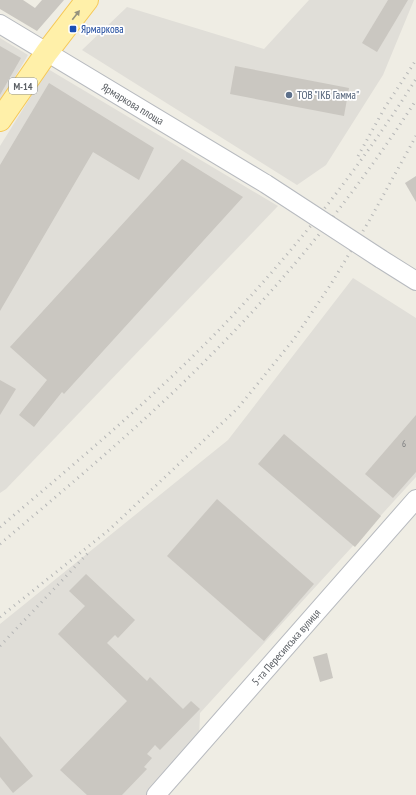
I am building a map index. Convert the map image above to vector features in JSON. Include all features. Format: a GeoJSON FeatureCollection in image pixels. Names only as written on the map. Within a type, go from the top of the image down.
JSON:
{"type":"FeatureCollection","features":[{"type":"Feature","properties":{"kind":"main road","name":"М-14"},"geometry":{"type":"LineString","coordinates":[[0,120],[47,52],[87,0]]}},
{"type":"Feature","properties":{"kind":"street","name":"Ярмаркова площа"},"geometry":{"type":"LineString","coordinates":[[0,24],[266,184],[416,281]]}},
{"type":"Feature","properties":{"kind":"street","name":"5-та Пересипська вулиця"},"geometry":{"type":"LineString","coordinates":[[156,795],[416,499]]}},
{"type":"Feature","properties":{"kind":"shaded area"},"geometry":{"type":"Polygon","coordinates":[[[309,0],[414,0],[383,75],[326,165],[297,185],[82,50],[127,7],[264,49],[309,0]]]}},
{"type":"Feature","properties":{"kind":"shaded area"},"geometry":{"type":"Polygon","coordinates":[[[0,38],[28,55],[0,102],[0,38]]]}},
{"type":"Feature","properties":{"kind":"shaded area"},"geometry":{"type":"Polygon","coordinates":[[[48,69],[278,206],[6,489],[0,493],[0,146],[48,69]]]}},
{"type":"Feature","properties":{"kind":"shaded area"},"geometry":{"type":"Polygon","coordinates":[[[353,278],[416,318],[416,477],[200,713],[199,739],[150,795],[0,795],[0,624],[228,440],[353,278]]]}},
{"type":"Feature","properties":{"kind":"building"},"geometry":{"type":"Polygon","coordinates":[[[0,0],[23,0],[35,8],[42,0],[64,0],[37,31],[0,9],[0,0]]]}},
{"type":"Feature","properties":{"kind":"building"},"geometry":{"type":"Polygon","coordinates":[[[388,0],[408,0],[377,52],[362,43],[388,0]]]}},
{"type":"Feature","properties":{"kind":"building"},"geometry":{"type":"Polygon","coordinates":[[[0,46],[21,58],[0,95],[0,46]]]}},
{"type":"Feature","properties":{"kind":"building"},"geometry":{"type":"Polygon","coordinates":[[[235,66],[349,88],[344,116],[230,94],[235,66]]]}},
{"type":"Feature","properties":{"kind":"building"},"geometry":{"type":"Polygon","coordinates":[[[49,83],[154,148],[139,180],[93,152],[0,311],[0,165],[49,83]]]}},
{"type":"Feature","properties":{"kind":"building"},"geometry":{"type":"Polygon","coordinates":[[[182,159],[243,197],[64,394],[62,392],[34,427],[19,415],[47,380],[10,347],[182,159]]]}},
{"type":"Feature","properties":{"kind":"building"},"geometry":{"type":"Polygon","coordinates":[[[416,176],[416,202],[405,183],[416,176]]]}},
{"type":"Feature","properties":{"kind":"building"},"geometry":{"type":"Polygon","coordinates":[[[0,380],[16,389],[0,415],[0,380]]]}},
{"type":"Feature","properties":{"kind":"building"},"geometry":{"type":"Polygon","coordinates":[[[416,415],[416,472],[393,498],[365,474],[416,415]]]}},
{"type":"Feature","properties":{"kind":"building"},"geometry":{"type":"Polygon","coordinates":[[[284,434],[381,516],[355,547],[258,464],[284,434]]]}},
{"type":"Feature","properties":{"kind":"building"},"geometry":{"type":"Polygon","coordinates":[[[217,499],[314,584],[264,641],[167,556],[217,499]]]}},
{"type":"Feature","properties":{"kind":"building"},"geometry":{"type":"Polygon","coordinates":[[[86,574],[135,620],[118,638],[115,635],[107,643],[147,681],[150,677],[183,709],[191,701],[200,709],[160,750],[155,745],[147,754],[152,758],[144,767],[147,769],[122,795],[87,795],[60,770],[127,701],[58,634],[85,606],[69,591],[86,574]]]}},
{"type":"Feature","properties":{"kind":"building"},"geometry":{"type":"Polygon","coordinates":[[[327,653],[333,678],[320,682],[313,657],[327,653]]]}},
{"type":"Feature","properties":{"kind":"building"},"geometry":{"type":"Polygon","coordinates":[[[0,736],[33,776],[13,793],[0,777],[0,736]]]}},
{"type":"Feature","properties":{"kind":"railway"},"geometry":{"type":"LineString","coordinates":[[358,156],[384,109],[416,60]]}},
{"type":"Feature","properties":{"kind":"railway"},"geometry":{"type":"LineString","coordinates":[[0,527],[139,407],[192,357],[245,302],[298,241],[348,178],[416,79]]}},
{"type":"Feature","properties":{"kind":"railway"},"geometry":{"type":"LineString","coordinates":[[0,544],[132,430],[208,358],[237,328],[293,266],[345,201],[370,168],[416,100]]}},
{"type":"Feature","properties":{"kind":"railway"},"geometry":{"type":"LineString","coordinates":[[0,617],[109,530],[238,408],[294,339],[331,284],[369,221],[416,136]]}},
{"type":"Feature","properties":{"kind":"railway"},"geometry":{"type":"LineString","coordinates":[[0,646],[88,553]]}},
{"type":"Feature","properties":{"kind":"place","name":"Ярмаркова"},"geometry":{"type":"Point","coordinates":[73,29]}},
{"type":"Feature","properties":{"kind":"place","name":"ТОВ \"ІКБ Гамма\""},"geometry":{"type":"Point","coordinates":[289,95]}}]}
